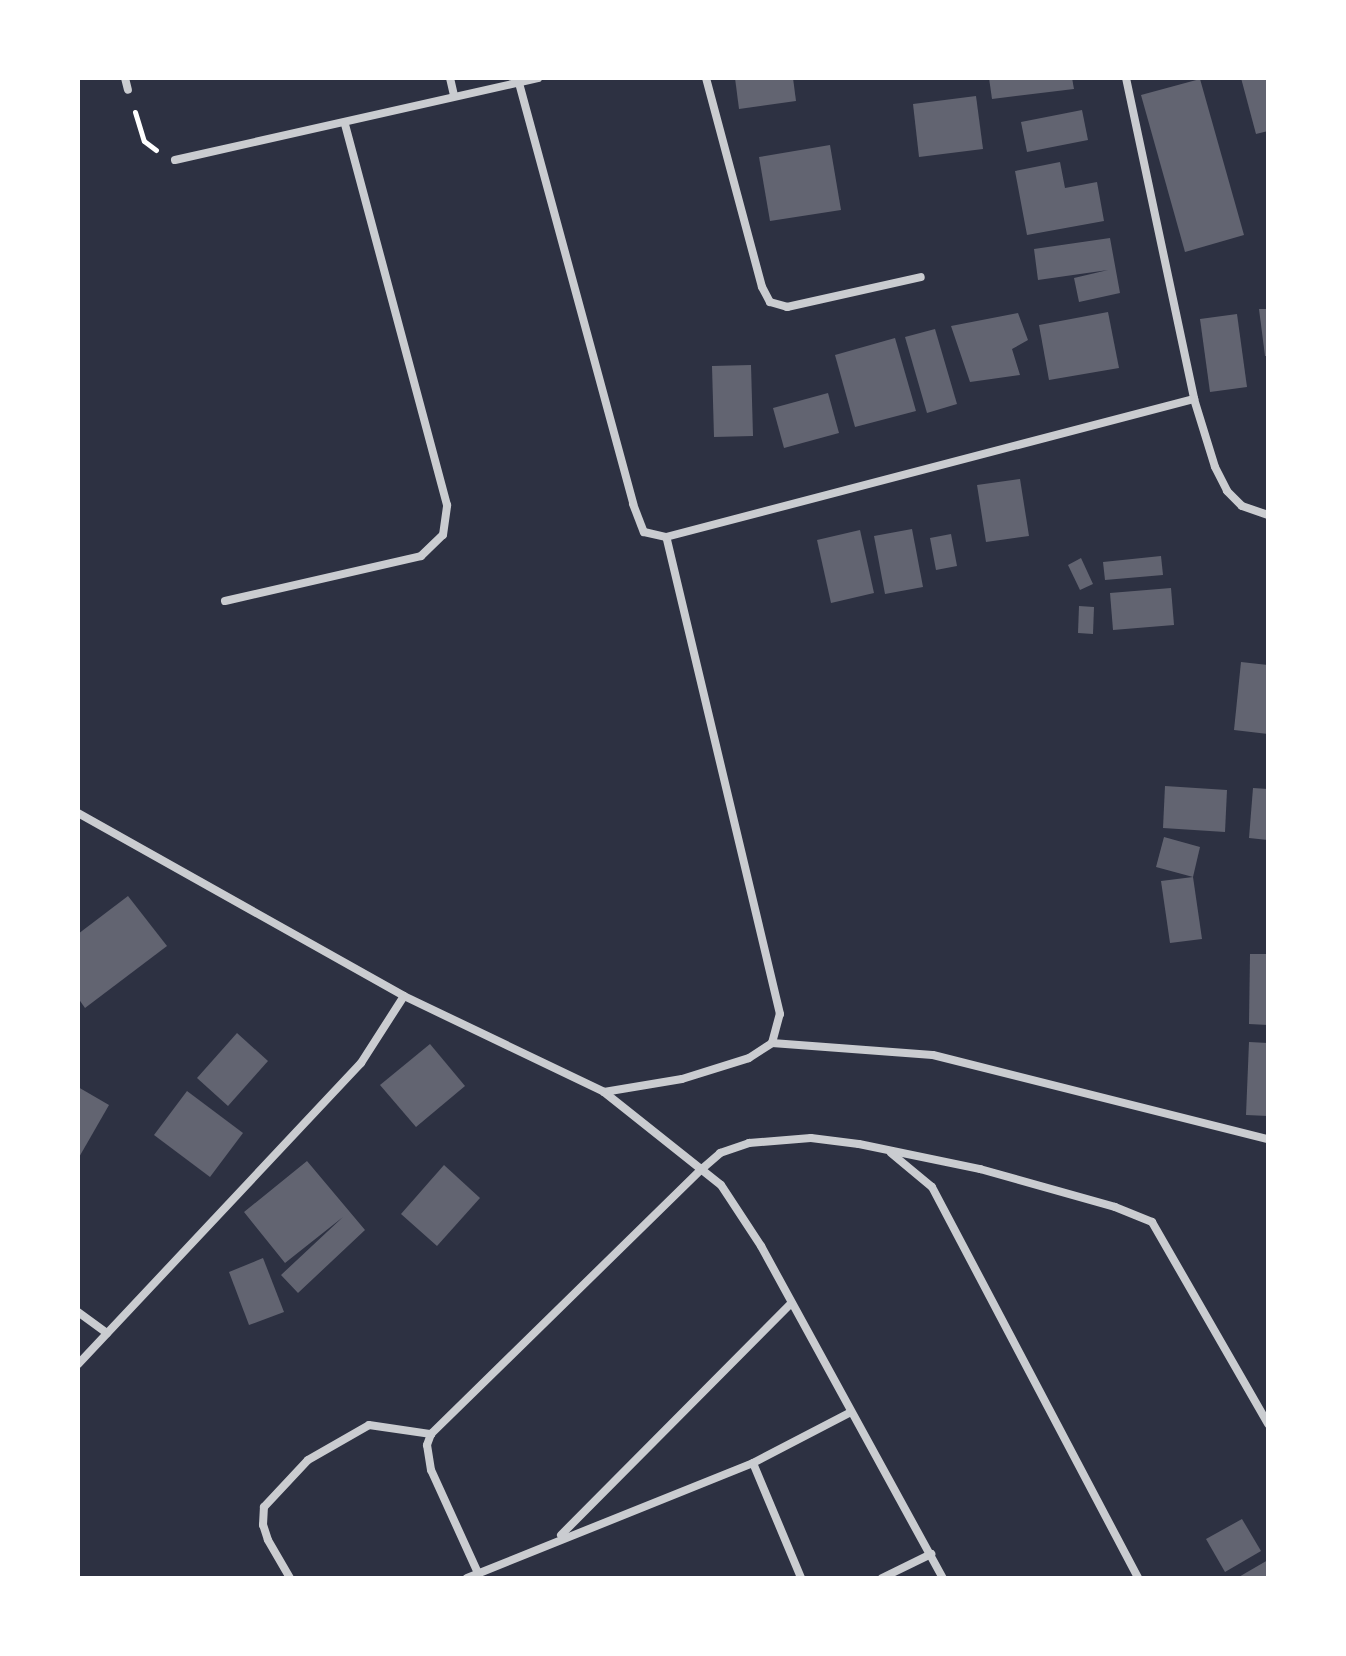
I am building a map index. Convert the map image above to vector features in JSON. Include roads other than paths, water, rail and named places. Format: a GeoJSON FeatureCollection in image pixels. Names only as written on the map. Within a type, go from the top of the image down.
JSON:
{"type":"FeatureCollection","features":[{"type":"Feature","properties":{"kind":"street"},"geometry":{"type":"LineString","coordinates":[[125,78],[128,90]]}},
{"type":"Feature","properties":{"kind":"street"},"geometry":{"type":"LineString","coordinates":[[450,78],[454,95]]}},
{"type":"Feature","properties":{"kind":"street"},"geometry":{"type":"LineString","coordinates":[[175,160],[538,78]]}},
{"type":"Feature","properties":{"kind":"street"},"geometry":{"type":"LineString","coordinates":[[706,78],[762,287],[770,302],[787,307],[921,277]]}},
{"type":"Feature","properties":{"kind":"street"},"geometry":{"type":"LineString","coordinates":[[1126,78],[1194,399],[1215,467],[1227,491],[1242,506],[1268,515]]}},
{"type":"Feature","properties":{"kind":"street"},"geometry":{"type":"LineString","coordinates":[[519,83],[638,522],[644,532],[666,537],[1194,399]]}},
{"type":"Feature","properties":{"kind":"street"},"geometry":{"type":"LineString","coordinates":[[225,601],[421,556],[443,535],[447,505],[345,123]]}},
{"type":"Feature","properties":{"kind":"street"},"geometry":{"type":"LineString","coordinates":[[666,537],[780,1014],[772,1043]]}},
{"type":"Feature","properties":{"kind":"street"},"geometry":{"type":"LineString","coordinates":[[78,813],[404,996],[604,1092],[703,1168],[721,1185],[791,1303],[943,1578]]}},
{"type":"Feature","properties":{"kind":"street"},"geometry":{"type":"LineString","coordinates":[[78,1364],[361,1063],[404,996]]}},
{"type":"Feature","properties":{"kind":"street"},"geometry":{"type":"LineString","coordinates":[[604,1092],[682,1079],[749,1058],[772,1043],[933,1055],[1268,1139]]}},
{"type":"Feature","properties":{"kind":"street"},"geometry":{"type":"LineString","coordinates":[[478,1573],[431,1470],[427,1445],[431,1434],[703,1168],[720,1153],[749,1143],[811,1138],[980,1169],[1115,1207],[1152,1222],[1268,1424]]}},
{"type":"Feature","properties":{"kind":"street"},"geometry":{"type":"LineString","coordinates":[[888,1151],[932,1187],[1138,1578]]}},
{"type":"Feature","properties":{"kind":"street"},"geometry":{"type":"LineString","coordinates":[[557,1539],[791,1303]]}},
{"type":"Feature","properties":{"kind":"street"},"geometry":{"type":"LineString","coordinates":[[78,1312],[107,1333]]}},
{"type":"Feature","properties":{"kind":"street"},"geometry":{"type":"LineString","coordinates":[[467,1578],[557,1539],[753,1463],[851,1412]]}},
{"type":"Feature","properties":{"kind":"street"},"geometry":{"type":"LineString","coordinates":[[290,1578],[268,1540],[264,1507],[308,1460],[369,1425],[431,1434]]}},
{"type":"Feature","properties":{"kind":"street"},"geometry":{"type":"LineString","coordinates":[[753,1463],[801,1578]]}},
{"type":"Feature","properties":{"kind":"street"},"geometry":{"type":"LineString","coordinates":[[882,1578],[931,1554]]}}]}
